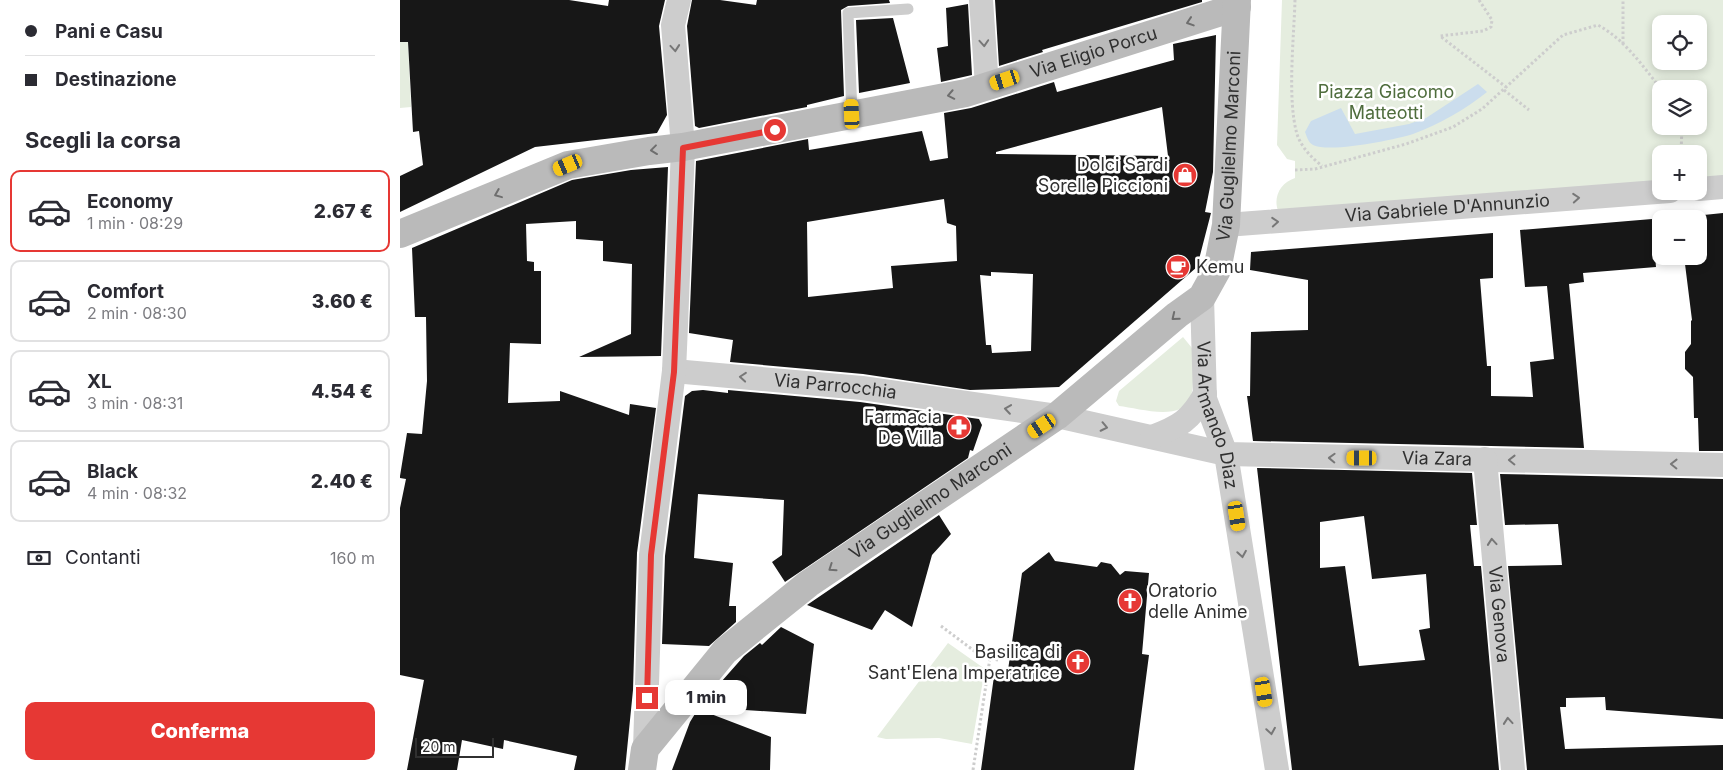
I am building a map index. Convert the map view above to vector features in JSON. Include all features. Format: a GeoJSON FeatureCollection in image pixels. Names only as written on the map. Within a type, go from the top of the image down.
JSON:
{"type":"FeatureCollection","features":[{"type":"Feature","properties":{"kind":"main road","name":"Via Eligio Porcu"},"geometry":{"type":"LineString","coordinates":[[400,234],[568,165],[650,151],[683,148],[966,93],[1237,4]]}},
{"type":"Feature","properties":{"kind":"main road","name":"Via Guglielmo Marconi"},"geometry":{"type":"LineString","coordinates":[[643,760],[725,651],[808,584],[1057,416],[1177,315],[1202,297],[1217,270],[1226,226],[1237,4]]}},
{"type":"Feature","properties":{"kind":"street"},"geometry":{"type":"LineString","coordinates":[[643,760],[651,555],[674,372],[683,148],[673,25],[679,0]]}},
{"type":"Feature","properties":{"kind":"street"},"geometry":{"type":"LineString","coordinates":[[981,0],[987,86]]}},
{"type":"Feature","properties":{"kind":"street"},"geometry":{"type":"LineString","coordinates":[[1707,188],[1723,187]]}},
{"type":"Feature","properties":{"kind":"street","name":"Via Gabriele D'Annunzio"},"geometry":{"type":"LineString","coordinates":[[1226,226],[1652,192]]}},
{"type":"Feature","properties":{"kind":"street","name":"Via Armando Diaz"},"geometry":{"type":"LineString","coordinates":[[1202,297],[1205,394],[1226,454],[1277,770]]}},
{"type":"Feature","properties":{"kind":"street","name":"Via Parrocchia"},"geometry":{"type":"LineString","coordinates":[[674,372],[862,388],[1057,416]]}},
{"type":"Feature","properties":{"kind":"street"},"geometry":{"type":"LineString","coordinates":[[1152,438],[1185,422],[1196,410],[1205,394]]}},
{"type":"Feature","properties":{"kind":"street","name":"Via Zara"},"geometry":{"type":"LineString","coordinates":[[1057,416],[1226,454],[1723,465]]}},
{"type":"Feature","properties":{"kind":"street","name":"Via Genova"},"geometry":{"type":"LineString","coordinates":[[1485,459],[1513,770]]}},
{"type":"Feature","properties":{"kind":"lane"},"geometry":{"type":"LineString","coordinates":[[852,114],[848,13],[908,9]]}},
{"type":"Feature","properties":{"kind":"path"},"geometry":{"type":"LineString","coordinates":[[1295,0],[1293,112],[1297,136],[1310,156],[1323,167]]}},
{"type":"Feature","properties":{"kind":"path"},"geometry":{"type":"LineString","coordinates":[[1478,0],[1492,20],[1492,27],[1483,31],[1440,36],[1530,110]]}},
{"type":"Feature","properties":{"kind":"path"},"geometry":{"type":"LineString","coordinates":[[1623,0],[1623,44]]}},
{"type":"Feature","properties":{"kind":"path"},"geometry":{"type":"LineString","coordinates":[[1295,170],[1323,167],[1406,144],[1453,127],[1482,109],[1563,35],[1598,26],[1612,34],[1623,44],[1653,80]]}},
{"type":"Feature","properties":{"kind":"path"},"geometry":{"type":"LineString","coordinates":[[941,626],[981,656],[998,660]]}},
{"type":"Feature","properties":{"kind":"path"},"geometry":{"type":"LineString","coordinates":[[973,770],[990,658]]}},
{"type":"Feature","properties":{"kind":"green space","name":"Piazza Giacomo Matteotti"},"geometry":{"type":"Polygon","coordinates":[[[1282,0],[1723,0],[1723,179],[1707,180],[1707,145],[1652,145],[1652,184],[1279,213],[1276,202],[1279,192],[1285,183],[1295,178],[1295,161],[1287,159],[1277,145],[1282,0]]]}},
{"type":"Feature","properties":{"kind":"green space"},"geometry":{"type":"Polygon","coordinates":[[[400,42],[408,42],[411,107],[400,108],[400,42]]]}},
{"type":"Feature","properties":{"kind":"green space"},"geometry":{"type":"Polygon","coordinates":[[[1183,337],[1192,348],[1193,385],[1191,396],[1186,404],[1170,412],[1148,411],[1119,406],[1116,401],[1119,391],[1183,337]]]}},
{"type":"Feature","properties":{"kind":"green space"},"geometry":{"type":"Polygon","coordinates":[[[948,643],[985,669],[972,744],[939,738],[886,739],[877,737],[948,643]]]}},
{"type":"Feature","properties":{"kind":"water"},"geometry":{"type":"Polygon","coordinates":[[[1478,84],[1487,92],[1442,121],[1404,137],[1333,148],[1311,144],[1305,132],[1311,121],[1341,108],[1355,134],[1409,124],[1426,118],[1478,84]]]}},
{"type":"Feature","properties":{"kind":"building"},"geometry":{"type":"Polygon","coordinates":[[[400,0],[569,0],[608,6],[609,0],[665,0],[659,26],[667,115],[657,133],[535,147],[400,212],[400,176],[423,165],[419,131],[413,132],[408,42],[400,42],[400,0]]]}},
{"type":"Feature","properties":{"kind":"building"},"geometry":{"type":"Polygon","coordinates":[[[692,0],[720,0],[756,5],[757,0],[889,0],[890,3],[848,6],[841,10],[844,96],[807,105],[807,107],[699,128],[695,126],[687,26],[692,0]]]}},
{"type":"Feature","properties":{"kind":"building"},"geometry":{"type":"Polygon","coordinates":[[[995,0],[1202,0],[1202,2],[1042,50],[1043,52],[999,66],[995,0]]]}},
{"type":"Feature","properties":{"kind":"building"},"geometry":{"type":"Polygon","coordinates":[[[968,4],[972,75],[941,82],[937,48],[948,46],[946,8],[968,4]]]}},
{"type":"Feature","properties":{"kind":"building"},"geometry":{"type":"Polygon","coordinates":[[[893,18],[910,83],[859,93],[856,20],[893,18]]]}},
{"type":"Feature","properties":{"kind":"building"},"geometry":{"type":"Polygon","coordinates":[[[1216,35],[1213,172],[1205,212],[1211,213],[1197,267],[1059,387],[970,390],[863,374],[730,362],[733,340],[689,333],[696,161],[808,139],[809,150],[922,131],[930,161],[948,158],[944,113],[971,108],[1054,82],[1057,92],[1174,60],[1173,44],[1216,35]],[[1162,107],[996,152],[996,154],[1168,156],[1162,107]],[[944,199],[807,222],[808,297],[893,288],[891,266],[957,261],[956,226],[947,223],[944,199]],[[991,272],[991,276],[980,275],[986,345],[991,345],[992,353],[1031,351],[1033,274],[991,272]]]}},
{"type":"Feature","properties":{"kind":"building"},"geometry":{"type":"Polygon","coordinates":[[[668,167],[661,356],[579,357],[631,334],[632,264],[603,261],[603,241],[576,239],[576,221],[526,224],[527,261],[534,262],[534,271],[541,271],[541,344],[510,343],[508,403],[560,401],[560,391],[629,415],[630,404],[656,408],[637,553],[633,690],[625,770],[574,770],[577,756],[504,740],[503,749],[462,740],[457,770],[407,770],[424,680],[400,675],[400,508],[406,479],[400,478],[400,476],[407,433],[422,434],[427,381],[426,317],[415,317],[412,248],[572,180],[631,170],[668,167]]]}},
{"type":"Feature","properties":{"kind":"building"},"geometry":{"type":"Polygon","coordinates":[[[1723,213],[1723,451],[1699,451],[1698,418],[1694,418],[1693,377],[1685,369],[1685,352],[1691,344],[1692,320],[1685,265],[1707,265],[1707,215],[1723,213]]]}},
{"type":"Feature","properties":{"kind":"building"},"geometry":{"type":"Polygon","coordinates":[[[1652,219],[1652,265],[1656,265],[1656,267],[1583,273],[1584,282],[1569,284],[1584,448],[1253,441],[1247,396],[1250,396],[1251,332],[1308,330],[1308,280],[1250,270],[1251,252],[1493,233],[1493,278],[1480,279],[1487,366],[1491,366],[1491,396],[1533,397],[1530,362],[1554,359],[1547,286],[1525,287],[1520,230],[1652,219]]]}},
{"type":"Feature","properties":{"kind":"building"},"geometry":{"type":"Polygon","coordinates":[[[703,390],[728,393],[728,390],[860,402],[979,419],[982,425],[973,451],[970,450],[968,458],[785,582],[772,562],[782,555],[784,500],[698,494],[694,558],[733,563],[729,606],[736,606],[736,622],[709,646],[662,644],[665,556],[685,396],[692,391],[703,390]]]}},
{"type":"Feature","properties":{"kind":"building"},"geometry":{"type":"Polygon","coordinates":[[[1257,468],[1472,473],[1477,525],[1470,525],[1474,566],[1481,566],[1499,770],[1292,770],[1257,468]],[[1364,516],[1320,522],[1320,568],[1345,566],[1359,666],[1425,660],[1419,630],[1430,628],[1426,574],[1372,579],[1364,516]]]}},
{"type":"Feature","properties":{"kind":"building"},"geometry":{"type":"Polygon","coordinates":[[[1500,474],[1723,479],[1723,719],[1606,710],[1605,697],[1566,698],[1566,707],[1560,707],[1565,749],[1723,745],[1723,770],[1527,770],[1508,566],[1562,565],[1558,524],[1505,525],[1500,474]]]}},
{"type":"Feature","properties":{"kind":"building"},"geometry":{"type":"Polygon","coordinates":[[[939,515],[951,534],[932,555],[912,627],[885,610],[872,630],[807,605],[939,515]]]}},
{"type":"Feature","properties":{"kind":"building","name":"Basilica di Sant'Elena Imperatrice"},"geometry":{"type":"Polygon","coordinates":[[[1049,552],[1055,561],[1097,567],[1101,562],[1111,564],[1120,575],[1125,571],[1149,573],[1142,654],[1149,655],[1134,770],[981,770],[995,669],[1008,670],[1022,573],[1049,552]]]}},
{"type":"Feature","properties":{"kind":"building"},"geometry":{"type":"Polygon","coordinates":[[[781,627],[814,644],[806,714],[699,707],[744,656],[760,643],[762,645],[781,627]]]}},
{"type":"Feature","properties":{"kind":"building"},"geometry":{"type":"Polygon","coordinates":[[[698,709],[771,737],[770,770],[672,770],[690,722],[698,709]]]}},
{"type":"Feature","properties":{"kind":"place","name":"Dolci Sardi Sorelle Piccioni"},"geometry":{"type":"Point","coordinates":[1185,175]}},
{"type":"Feature","properties":{"kind":"place","name":"Kemu"},"geometry":{"type":"Point","coordinates":[1178,267]}},
{"type":"Feature","properties":{"kind":"place","name":"Farmacia De Villa"},"geometry":{"type":"Point","coordinates":[959,427]}},
{"type":"Feature","properties":{"kind":"place","name":"Oratorio delle Anime"},"geometry":{"type":"Point","coordinates":[1130,601]}},
{"type":"Feature","properties":{"kind":"place","name":"Basilica di Sant'Elena Imperatrice"},"geometry":{"type":"Point","coordinates":[1078,662]}},
{"type":"Feature","properties":{"kind":"route"},"geometry":{"type":"LineString","coordinates":[[647,698],[651,555],[674,372],[683,148],[775,130]]}}]}
